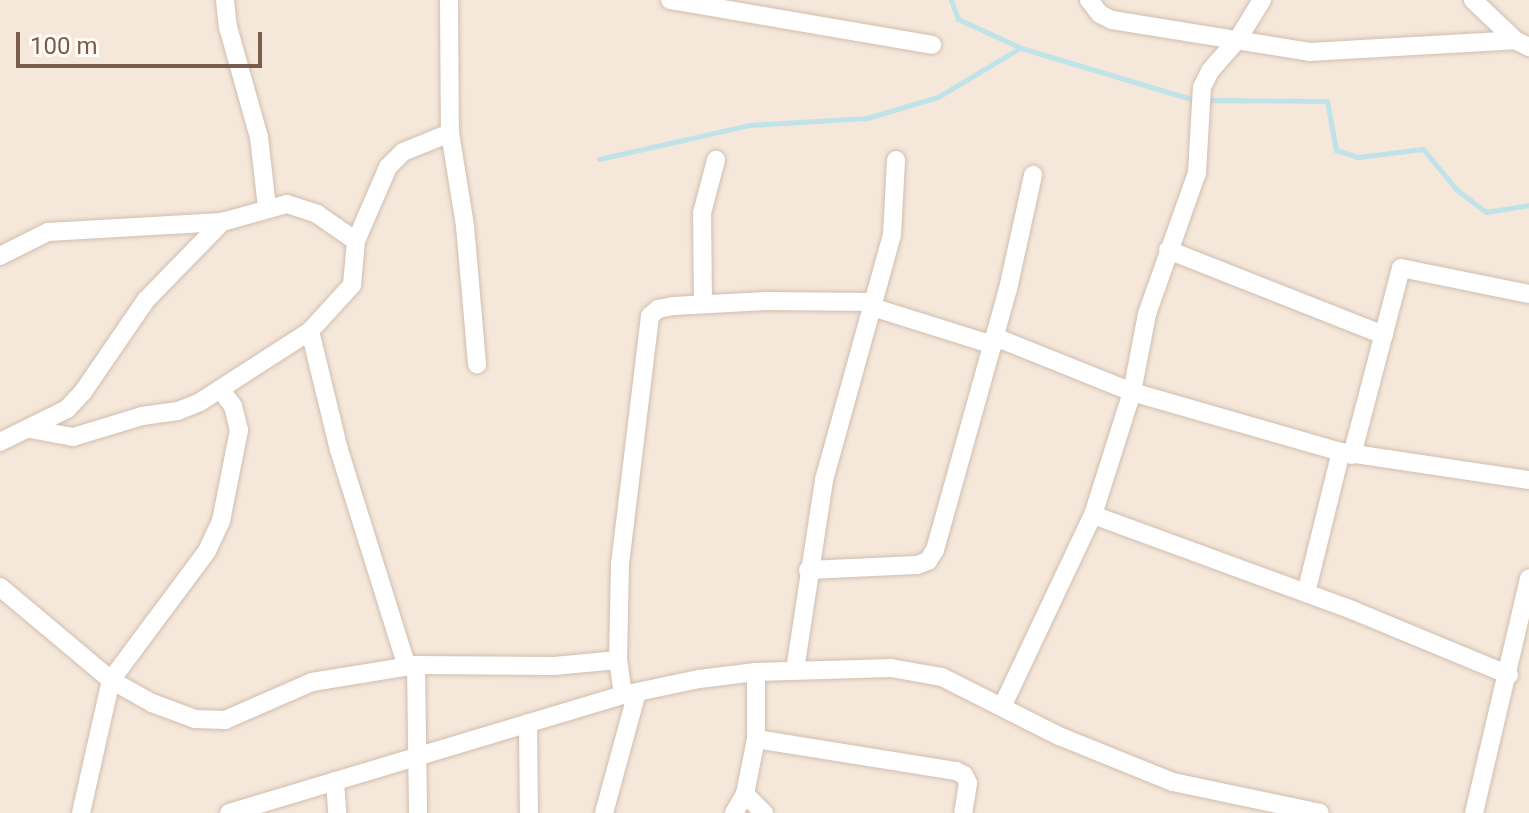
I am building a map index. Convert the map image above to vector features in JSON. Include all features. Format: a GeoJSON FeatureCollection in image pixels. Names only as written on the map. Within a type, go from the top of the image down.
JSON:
{"type":"FeatureCollection","features":[{"type":"Feature","properties":{"kind":"street"},"geometry":{"type":"LineString","coordinates":[[225,0],[228,27],[259,137],[267,207]]}},
{"type":"Feature","properties":{"kind":"street"},"geometry":{"type":"LineString","coordinates":[[449,0],[450,133],[465,226],[477,364]]}},
{"type":"Feature","properties":{"kind":"street"},"geometry":{"type":"LineString","coordinates":[[670,0],[932,45]]}},
{"type":"Feature","properties":{"kind":"street"},"geometry":{"type":"LineString","coordinates":[[1089,0],[1100,14],[1112,20],[1331,53],[1522,44]]}},
{"type":"Feature","properties":{"kind":"street"},"geometry":{"type":"LineString","coordinates":[[1003,705],[1093,515],[1132,392],[1147,314],[1197,173],[1202,87],[1210,71],[1238,39],[1262,0]]}},
{"type":"Feature","properties":{"kind":"street"},"geometry":{"type":"LineString","coordinates":[[1473,0],[1522,44]]}},
{"type":"Feature","properties":{"kind":"street"},"geometry":{"type":"LineString","coordinates":[[30,429],[73,437],[142,416],[178,411],[220,389],[310,331],[352,285],[356,241],[388,167],[403,152],[450,133]]}},
{"type":"Feature","properties":{"kind":"street"},"geometry":{"type":"LineString","coordinates":[[703,304],[702,213],[716,160]]}},
{"type":"Feature","properties":{"kind":"street"},"geometry":{"type":"LineString","coordinates":[[795,670],[824,480],[892,235],[896,160]]}},
{"type":"Feature","properties":{"kind":"street"},"geometry":{"type":"LineString","coordinates":[[808,570],[917,565],[928,561],[935,550],[994,341],[1033,175]]}},
{"type":"Feature","properties":{"kind":"street"},"geometry":{"type":"LineString","coordinates":[[0,256],[48,232],[222,222],[267,207],[287,204],[317,214],[356,241]]}},
{"type":"Feature","properties":{"kind":"street"},"geometry":{"type":"LineString","coordinates":[[0,442],[67,409],[83,392],[146,300],[222,222]]}},
{"type":"Feature","properties":{"kind":"street"},"geometry":{"type":"LineString","coordinates":[[1168,250],[1384,335]]}},
{"type":"Feature","properties":{"kind":"street"},"geometry":{"type":"LineString","coordinates":[[1306,593],[1384,335],[1398,272],[1405,266],[1507,292],[1529,294]]}},
{"type":"Feature","properties":{"kind":"street"},"geometry":{"type":"LineString","coordinates":[[604,813],[630,693],[618,660],[620,564],[645,334],[650,316],[658,309],[703,304],[872,304],[994,341],[1132,392],[1346,454],[1529,480]]}},
{"type":"Feature","properties":{"kind":"street"},"geometry":{"type":"LineString","coordinates":[[310,331],[339,450],[412,666],[420,755],[418,813]]}},
{"type":"Feature","properties":{"kind":"street"},"geometry":{"type":"LineString","coordinates":[[81,813],[111,680],[207,551],[221,521],[239,430],[233,406],[220,389]]}},
{"type":"Feature","properties":{"kind":"street"},"geometry":{"type":"LineString","coordinates":[[1093,515],[1306,593],[1509,675]]}},
{"type":"Feature","properties":{"kind":"street"},"geometry":{"type":"LineString","coordinates":[[1474,813],[1509,675],[1529,578]]}},
{"type":"Feature","properties":{"kind":"street"},"geometry":{"type":"LineString","coordinates":[[0,587],[111,680],[152,703],[195,719],[225,720],[312,682],[412,666],[554,666],[618,660]]}},
{"type":"Feature","properties":{"kind":"street"},"geometry":{"type":"LineString","coordinates":[[229,813],[630,693],[756,672],[891,668],[942,677],[1003,705],[1059,736],[1173,782],[1320,813]]}},
{"type":"Feature","properties":{"kind":"street"},"geometry":{"type":"LineString","coordinates":[[734,813],[745,794],[756,739],[756,672]]}},
{"type":"Feature","properties":{"kind":"street"},"geometry":{"type":"LineString","coordinates":[[528,723],[529,813]]}},
{"type":"Feature","properties":{"kind":"street"},"geometry":{"type":"LineString","coordinates":[[756,739],[956,771],[964,775],[968,783],[963,813]]}},
{"type":"Feature","properties":{"kind":"street"},"geometry":{"type":"LineString","coordinates":[[335,781],[337,813]]}},
{"type":"Feature","properties":{"kind":"street"},"geometry":{"type":"LineString","coordinates":[[745,794],[764,813]]}},
{"type":"Feature","properties":{"kind":"shaded area"},"geometry":{"type":"Polygon","coordinates":[[[0,0],[1529,0],[1529,813],[0,813],[0,0]]]}},
{"type":"Feature","properties":{"kind":"waterway"},"geometry":{"type":"LineString","coordinates":[[951,0],[958,19],[1021,48],[1194,100],[1327,101],[1336,150],[1358,157],[1423,149],[1457,190],[1486,212],[1529,205]]}},
{"type":"Feature","properties":{"kind":"waterway"},"geometry":{"type":"LineString","coordinates":[[599,159],[750,125],[867,118],[938,97],[1020,48]]}}]}
